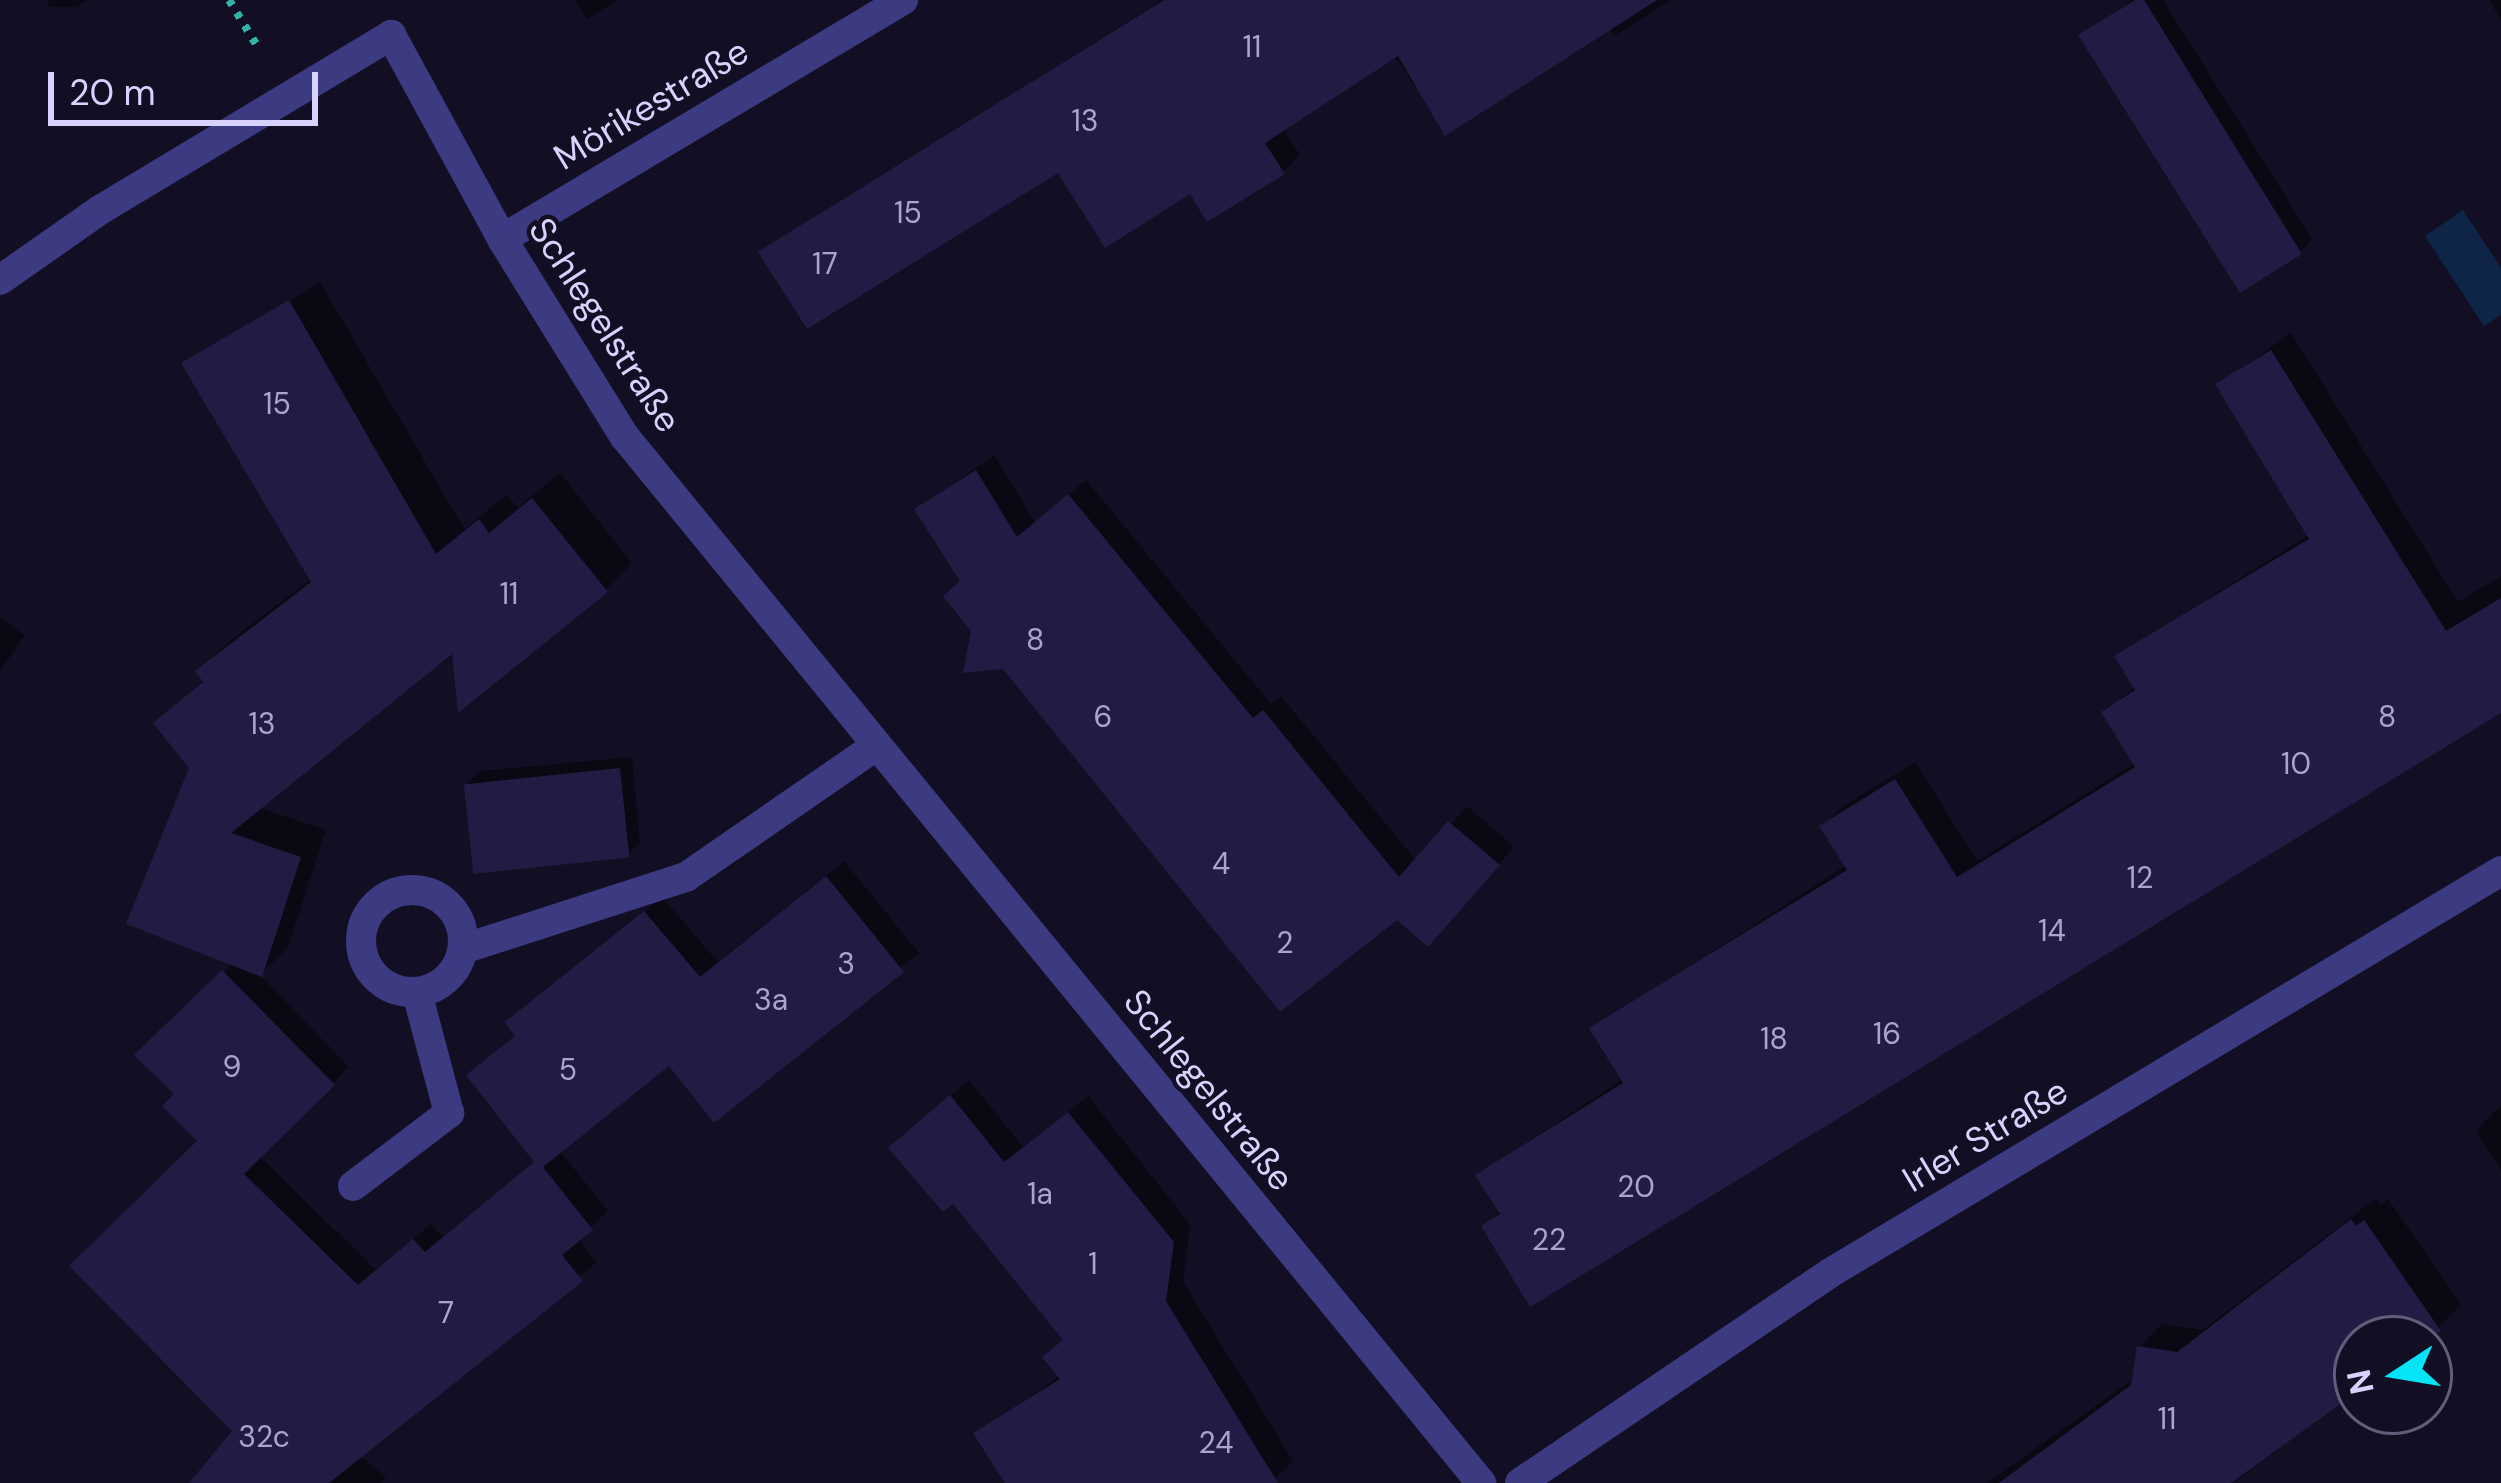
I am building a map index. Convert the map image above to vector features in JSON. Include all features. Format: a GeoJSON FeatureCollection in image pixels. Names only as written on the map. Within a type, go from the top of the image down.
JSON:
{"type":"FeatureCollection","features":[{"type":"Feature","properties":{"kind":"street","name":"Mörikestraße"},"geometry":{"type":"LineString","coordinates":[[502,239],[902,0]]}},
{"type":"Feature","properties":{"kind":"street","name":"Schlegelstraße"},"geometry":{"type":"LineString","coordinates":[[0,280],[100,210],[391,35],[502,239],[625,436],[1480,1483]]}},
{"type":"Feature","properties":{"kind":"street"},"geometry":{"type":"LineString","coordinates":[[463,949],[686,877],[877,745]]}},
{"type":"Feature","properties":{"kind":"street","name":"Irler Straße"},"geometry":{"type":"LineString","coordinates":[[1520,1483],[1830,1273],[2501,871]]}},
{"type":"Feature","properties":{"kind":"street"},"geometry":{"type":"LineString","coordinates":[[400,891],[433,894],[456,916],[463,949],[448,978],[417,993],[372,973],[360,940],[372,908],[400,891]]}},
{"type":"Feature","properties":{"kind":"street"},"geometry":{"type":"LineString","coordinates":[[353,1186],[449,1113],[417,993]]}},
{"type":"Feature","properties":{"kind":"water"},"geometry":{"type":"Polygon","coordinates":[[[2463,210],[2501,268],[2501,315],[2484,326],[2425,236],[2463,210]]]}},
{"type":"Feature","properties":{"kind":"building"},"geometry":{"type":"Polygon","coordinates":[[[1164,0],[1657,0],[1445,136],[1398,56],[1265,143],[1285,174],[1207,222],[1190,194],[1105,248],[1058,173],[807,329],[758,252],[1164,0]]]}},
{"type":"Feature","properties":{"kind":"building"},"geometry":{"type":"Polygon","coordinates":[[[2135,0],[2144,0],[2302,254],[2240,293],[2078,35],[2135,0]]]}},
{"type":"Feature","properties":{"kind":"building"},"geometry":{"type":"Polygon","coordinates":[[[289,300],[436,554],[479,519],[489,533],[532,498],[608,592],[458,713],[452,654],[231,833],[301,857],[262,977],[126,924],[189,768],[153,723],[203,682],[195,671],[311,582],[181,363],[289,300]]]}},
{"type":"Feature","properties":{"kind":"building"},"geometry":{"type":"Polygon","coordinates":[[[2271,350],[2446,631],[2501,598],[2501,713],[1530,1307],[1481,1226],[1500,1214],[1475,1175],[1623,1083],[1589,1028],[1847,870],[1819,826],[1895,779],[1957,877],[2135,767],[2101,712],[2135,690],[2114,656],[2309,539],[2215,384],[2271,350]]]}},
{"type":"Feature","properties":{"kind":"building"},"geometry":{"type":"Polygon","coordinates":[[[976,470],[1017,537],[1068,494],[1253,718],[1263,710],[1399,877],[1448,821],[1500,865],[1428,947],[1397,920],[1280,1012],[1003,669],[963,673],[971,631],[943,596],[960,581],[914,509],[976,470]]]}},
{"type":"Feature","properties":{"kind":"building"},"geometry":{"type":"Polygon","coordinates":[[[620,768],[629,858],[473,874],[464,784],[620,768]]]}},
{"type":"Feature","properties":{"kind":"building"},"geometry":{"type":"Polygon","coordinates":[[[826,876],[904,972],[714,1123],[669,1066],[543,1167],[593,1230],[562,1255],[583,1281],[329,1483],[189,1483],[232,1431],[69,1266],[197,1141],[162,1106],[174,1094],[134,1055],[222,970],[335,1085],[244,1174],[358,1285],[413,1239],[425,1252],[534,1162],[466,1075],[515,1036],[505,1022],[644,911],[700,977],[826,876]]]}},
{"type":"Feature","properties":{"kind":"building"},"geometry":{"type":"Polygon","coordinates":[[[950,1095],[1004,1162],[1068,1112],[1174,1242],[1166,1301],[1278,1483],[1005,1483],[973,1433],[1060,1379],[1042,1357],[1063,1340],[953,1204],[943,1212],[888,1148],[950,1095]]]}},
{"type":"Feature","properties":{"kind":"building"},"geometry":{"type":"Polygon","coordinates":[[[2351,1219],[2356,1226],[2364,1220],[2430,1315],[2333,1315],[2333,1409],[2231,1483],[1999,1483],[2131,1385],[2137,1346],[2177,1352],[2351,1219]]]}}]}
